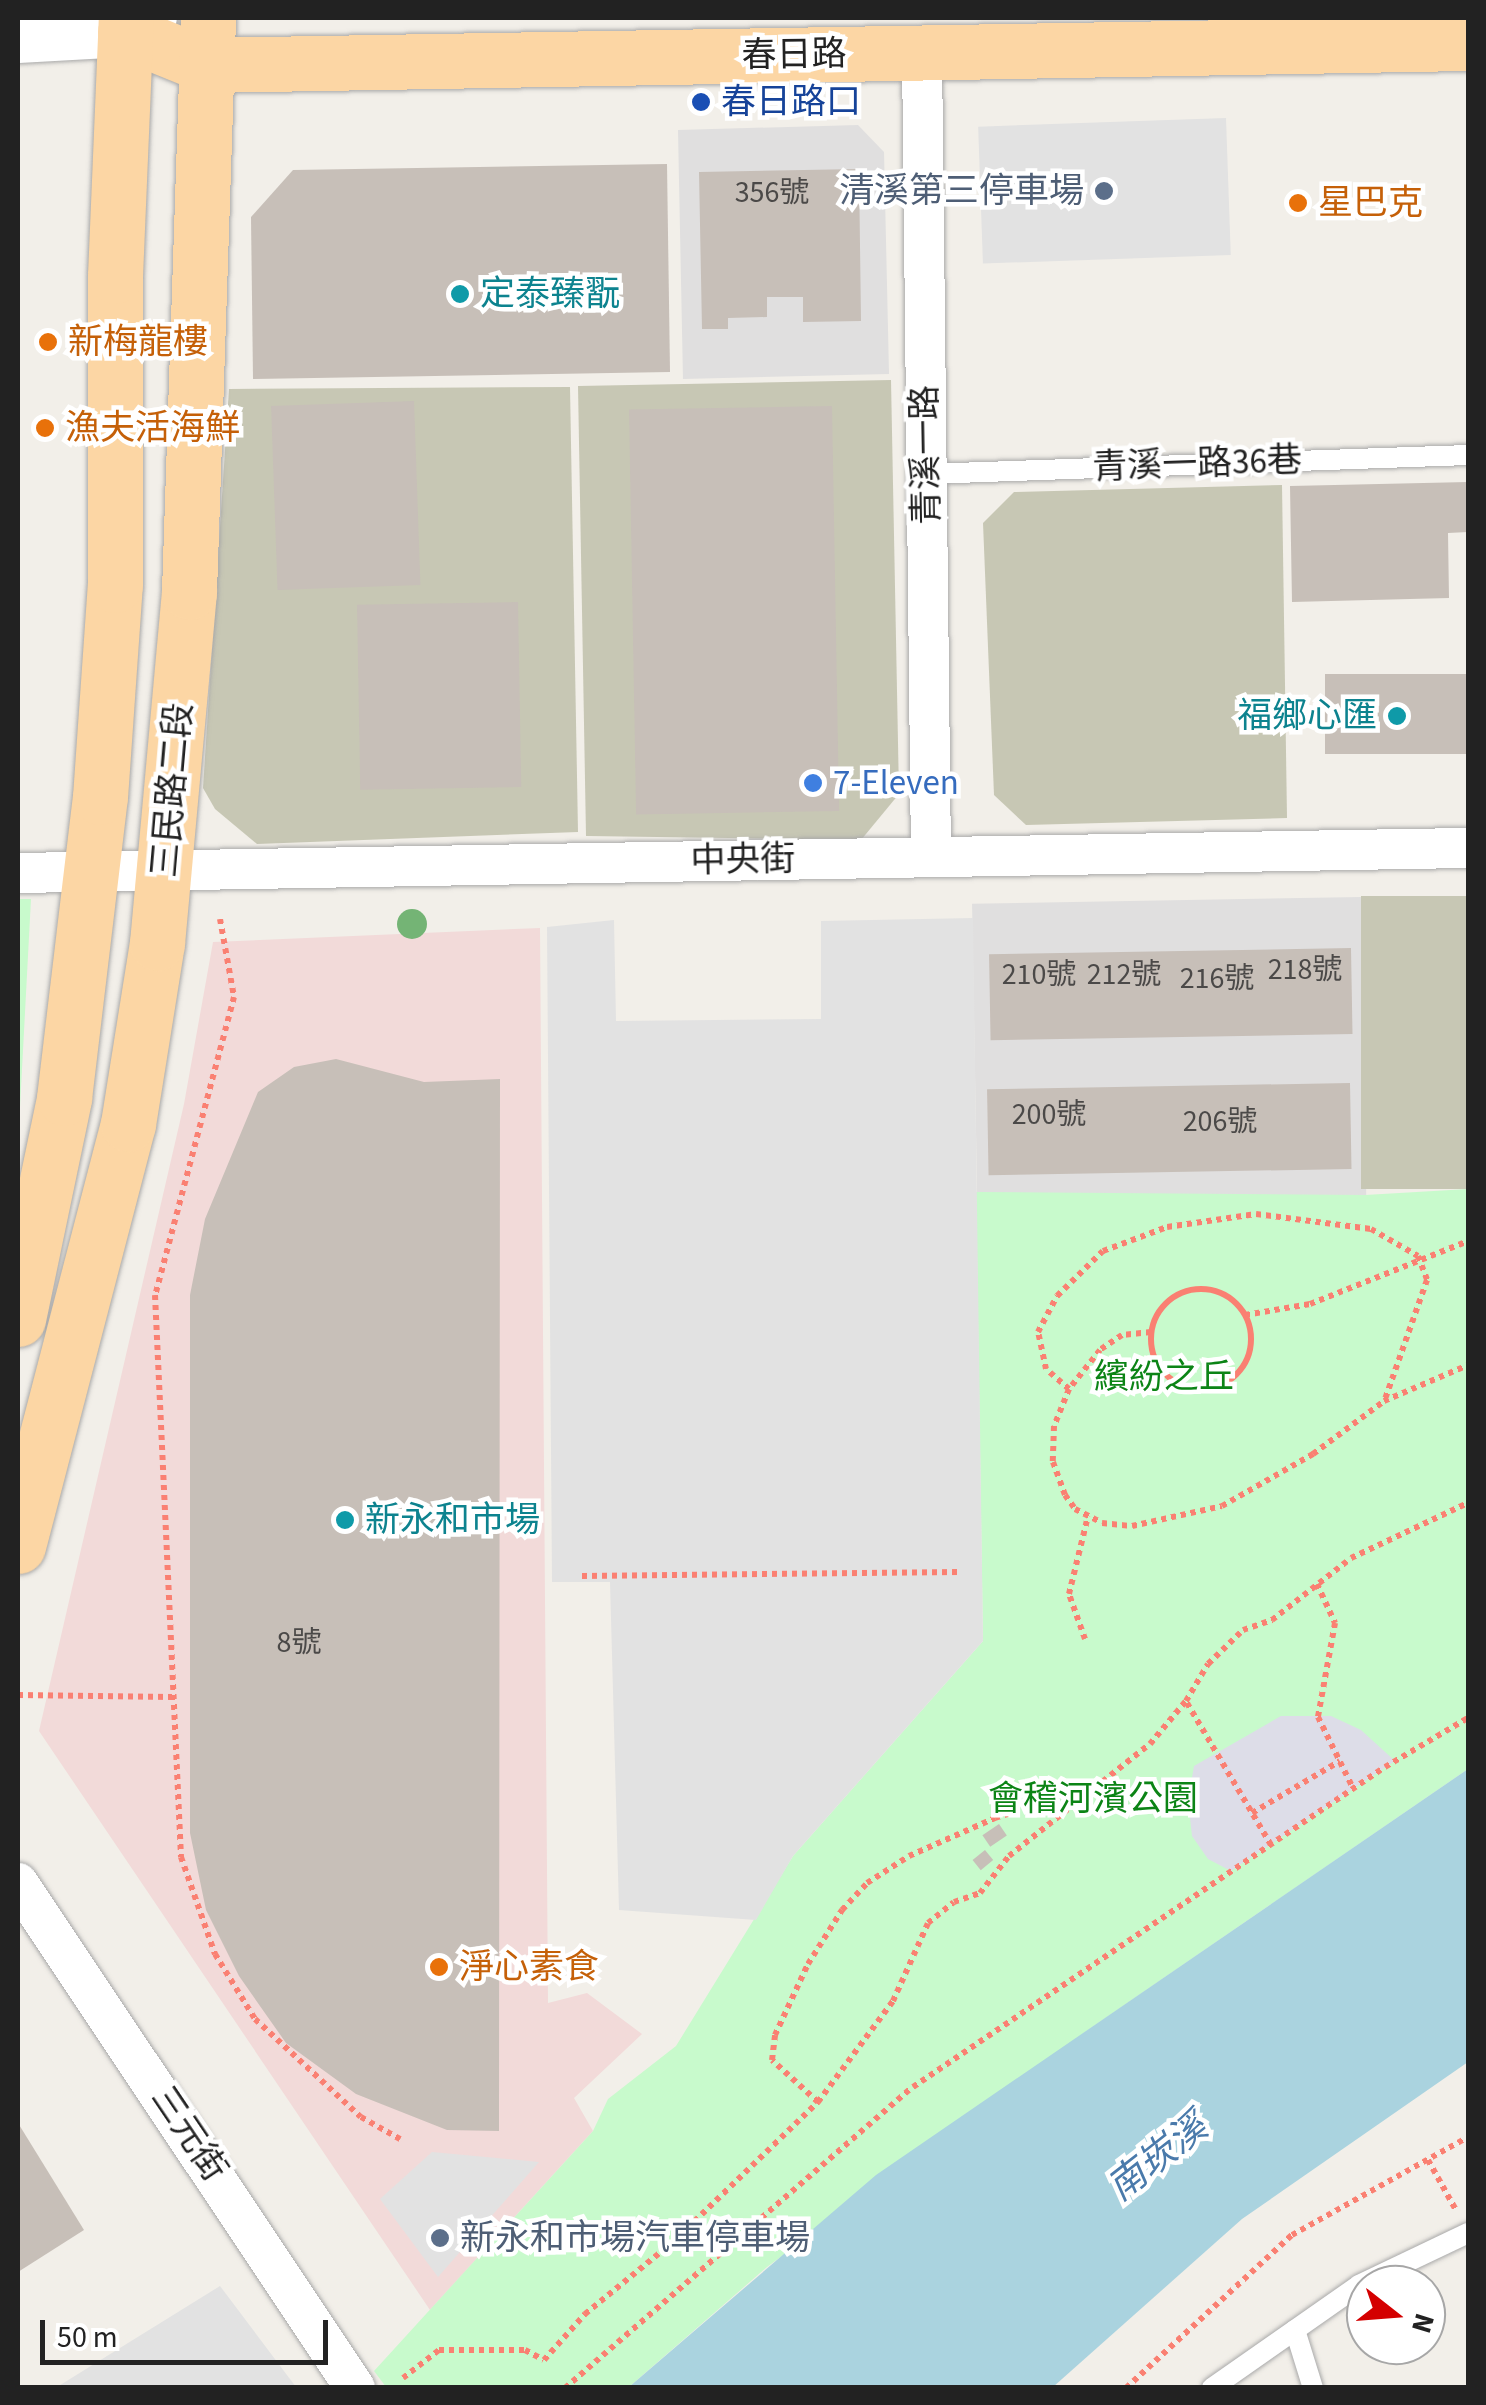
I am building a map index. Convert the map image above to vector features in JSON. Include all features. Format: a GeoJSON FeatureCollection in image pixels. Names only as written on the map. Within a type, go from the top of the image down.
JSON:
{"type":"FeatureCollection","features":[{"type":"Feature","properties":{"kind":"main road","name":"春日路"},"geometry":{"type":"LineString","coordinates":[[134,22],[207,41],[922,53],[1468,44]]}},
{"type":"Feature","properties":{"kind":"main road","name":"三民路二段"},"geometry":{"type":"LineString","coordinates":[[18,1319],[64,1098],[92,870],[116,584],[115,276],[134,22]]}},
{"type":"Feature","properties":{"kind":"main road","name":"三民路二段"},"geometry":{"type":"LineString","coordinates":[[18,1546],[128,1124],[165,869],[189,592],[207,41]]}},
{"type":"Feature","properties":{"kind":"street","name":"春日路"},"geometry":{"type":"LineString","coordinates":[[18,38],[134,22]]}},
{"type":"Feature","properties":{"kind":"street","name":"青溪一路"},"geometry":{"type":"LineString","coordinates":[[922,53],[931,857]]}},
{"type":"Feature","properties":{"kind":"street","name":"中央街"},"geometry":{"type":"LineString","coordinates":[[18,873],[1468,848]]}},
{"type":"Feature","properties":{"kind":"street","name":"三元街"},"geometry":{"type":"LineString","coordinates":[[18,1883],[355,2388]]}},
{"type":"Feature","properties":{"kind":"lane","name":"青溪一路36巷"},"geometry":{"type":"LineString","coordinates":[[926,474],[1468,455]]}},
{"type":"Feature","properties":{"kind":"lane"},"geometry":{"type":"LineString","coordinates":[[1212,2388],[1358,2285],[1468,2233]]}},
{"type":"Feature","properties":{"kind":"lane"},"geometry":{"type":"LineString","coordinates":[[1296,2330],[1313,2388]]}},
{"type":"Feature","properties":{"kind":"path"},"geometry":{"type":"LineString","coordinates":[[220,919],[234,997],[156,1295],[181,1858],[214,1954],[255,2019],[361,2117],[400,2139]]}},
{"type":"Feature","properties":{"kind":"path"},"geometry":{"type":"LineString","coordinates":[[1069,1390],[1046,1369],[1038,1332],[1058,1296],[1103,1250],[1167,1227],[1256,1214],[1370,1229],[1418,1256],[1427,1280],[1384,1400]]}},
{"type":"Feature","properties":{"kind":"path"},"geometry":{"type":"LineString","coordinates":[[1245,1315],[1310,1304],[1418,1256],[1468,1240]]}},
{"type":"Feature","properties":{"kind":"path"},"geometry":{"type":"LineString","coordinates":[[1184,1292],[1218,1292],[1245,1315],[1250,1348],[1245,1363],[1222,1385],[1188,1388],[1159,1367],[1151,1332],[1157,1314],[1184,1292]]}},
{"type":"Feature","properties":{"kind":"path"},"geometry":{"type":"LineString","coordinates":[[1151,1332],[1122,1335],[1100,1350],[1069,1390],[1054,1426],[1053,1462],[1065,1495],[1088,1516],[1132,1526],[1222,1506],[1313,1454],[1384,1400],[1468,1366]]}},
{"type":"Feature","properties":{"kind":"path"},"geometry":{"type":"LineString","coordinates":[[403,2378],[438,2350],[525,2350],[544,2360],[585,2314],[673,2242],[818,2102],[893,2001],[928,1923],[954,1902],[980,1893],[1008,1856],[1150,1744],[1186,1701],[1208,1664],[1243,1630],[1272,1620],[1351,1558],[1468,1503]]}},
{"type":"Feature","properties":{"kind":"path"},"geometry":{"type":"LineString","coordinates":[[1085,1639],[1069,1594],[1088,1516]]}},
{"type":"Feature","properties":{"kind":"path"},"geometry":{"type":"LineString","coordinates":[[582,1576],[960,1572]]}},
{"type":"Feature","properties":{"kind":"path"},"geometry":{"type":"LineString","coordinates":[[1317,1584],[1335,1622],[1318,1717],[1353,1788]]}},
{"type":"Feature","properties":{"kind":"path"},"geometry":{"type":"LineString","coordinates":[[18,1695],[172,1697]]}},
{"type":"Feature","properties":{"kind":"path"},"geometry":{"type":"LineString","coordinates":[[1186,1701],[1270,1844]]}},
{"type":"Feature","properties":{"kind":"path"},"geometry":{"type":"LineString","coordinates":[[565,2388],[912,2086],[1353,1788],[1468,1718]]}},
{"type":"Feature","properties":{"kind":"path"},"geometry":{"type":"LineString","coordinates":[[1252,1812],[1340,1761]]}},
{"type":"Feature","properties":{"kind":"path"},"geometry":{"type":"LineString","coordinates":[[818,2102],[772,2060],[776,2035],[808,1964],[842,1910],[867,1883],[909,1856],[996,1818],[1044,1803],[1064,1813]]}},
{"type":"Feature","properties":{"kind":"path"},"geometry":{"type":"LineString","coordinates":[[1126,2388],[1292,2235],[1468,2137]]}},
{"type":"Feature","properties":{"kind":"path"},"geometry":{"type":"LineString","coordinates":[[1428,2160],[1468,2233]]}},
{"type":"Feature","properties":{"kind":"shaded area","name":"清溪第三停車場"},"geometry":{"type":"Polygon","coordinates":[[[1226,118],[1231,255],[983,264],[978,127],[1226,118]]]}},
{"type":"Feature","properties":{"kind":"shaded area"},"geometry":{"type":"Polygon","coordinates":[[[858,125],[884,152],[889,374],[683,379],[678,130],[858,125]]]}},
{"type":"Feature","properties":{"kind":"shaded area"},"geometry":{"type":"Polygon","coordinates":[[[891,380],[899,794],[861,840],[586,836],[578,386],[891,380]]]}},
{"type":"Feature","properties":{"kind":"shaded area"},"geometry":{"type":"Polygon","coordinates":[[[570,387],[578,832],[257,844],[215,809],[203,788],[229,389],[570,387]]]}},
{"type":"Feature","properties":{"kind":"shaded area"},"geometry":{"type":"Polygon","coordinates":[[[1282,485],[1287,818],[1026,825],[994,795],[983,523],[1014,492],[1282,485]]]}},
{"type":"Feature","properties":{"kind":"shaded area"},"geometry":{"type":"Polygon","coordinates":[[[1361,896],[1468,896],[1468,1189],[1361,1189],[1361,896]]]}},
{"type":"Feature","properties":{"kind":"shaded area"},"geometry":{"type":"Polygon","coordinates":[[[1361,897],[1366,1195],[977,1202],[972,904],[1361,897]]]}},
{"type":"Feature","properties":{"kind":"shaded area"},"geometry":{"type":"Polygon","coordinates":[[[973,918],[983,1641],[793,1856],[756,1920],[619,1910],[610,1582],[552,1582],[547,927],[614,920],[616,1021],[821,1019],[821,921],[973,918]]]}},
{"type":"Feature","properties":{"kind":"shaded area","name":"新永和市場"},"geometry":{"type":"Polygon","coordinates":[[[540,928],[548,2003],[587,1993],[642,2034],[574,2098],[593,2131],[430,2310],[39,1731],[184,1104],[213,942],[540,928]]]}},
{"type":"Feature","properties":{"kind":"shaded area"},"geometry":{"type":"Polygon","coordinates":[[[1281,1716],[1331,1716],[1361,1730],[1395,1761],[1231,1871],[1208,1859],[1192,1836],[1188,1800],[1194,1766],[1281,1716]]]}},
{"type":"Feature","properties":{"kind":"shaded area","name":"新永和市場汽車停車場"},"geometry":{"type":"Polygon","coordinates":[[[432,2152],[539,2162],[438,2277],[380,2199],[432,2152]]]}},
{"type":"Feature","properties":{"kind":"shaded area"},"geometry":{"type":"Polygon","coordinates":[[[220,2286],[296,2387],[57,2387],[220,2286]]]}},
{"type":"Feature","properties":{"kind":"green space"},"geometry":{"type":"Polygon","coordinates":[[[18,899],[31,899],[18,1145],[18,899]]]}},
{"type":"Feature","properties":{"kind":"green space","name":"會稽河濱公園"},"geometry":{"type":"Polygon","coordinates":[[[1468,1189],[1468,1769],[1088,2030],[767,2267],[629,2387],[386,2387],[374,2371],[593,2131],[608,2099],[676,2046],[793,1856],[983,1641],[976,1192],[1365,1195],[1468,1189]]]}},
{"type":"Feature","properties":{"kind":"water","name":"南崁溪"},"geometry":{"type":"Polygon","coordinates":[[[1468,1769],[1468,2062],[1242,2219],[1053,2387],[629,2387],[876,2175],[1468,1769]]]}},
{"type":"Feature","properties":{"kind":"building","name":"定泰臻翫"},"geometry":{"type":"Polygon","coordinates":[[[667,164],[670,372],[253,379],[251,217],[293,170],[667,164]]]}},
{"type":"Feature","properties":{"kind":"building"},"geometry":{"type":"Polygon","coordinates":[[[859,169],[861,321],[803,322],[803,297],[767,297],[767,317],[728,318],[728,329],[702,329],[699,172],[859,169]]]}},
{"type":"Feature","properties":{"kind":"building"},"geometry":{"type":"Polygon","coordinates":[[[414,401],[420,585],[278,590],[271,406],[414,401]]]}},
{"type":"Feature","properties":{"kind":"building"},"geometry":{"type":"Polygon","coordinates":[[[832,406],[839,811],[636,814],[629,410],[832,406]]]}},
{"type":"Feature","properties":{"kind":"building"},"geometry":{"type":"Polygon","coordinates":[[[1468,482],[1468,532],[1448,533],[1449,598],[1292,602],[1290,486],[1468,482]]]}},
{"type":"Feature","properties":{"kind":"building"},"geometry":{"type":"Polygon","coordinates":[[[518,602],[521,787],[360,790],[357,605],[518,602]]]}},
{"type":"Feature","properties":{"kind":"building","name":"福鄉心匯"},"geometry":{"type":"Polygon","coordinates":[[[1325,674],[1468,674],[1468,754],[1325,754],[1325,674]]]}},
{"type":"Feature","properties":{"kind":"building"},"geometry":{"type":"Polygon","coordinates":[[[1351,948],[1353,1034],[991,1040],[989,954],[1351,948]]]}},
{"type":"Feature","properties":{"kind":"building","name":"新永和市場"},"geometry":{"type":"Polygon","coordinates":[[[336,1059],[424,1082],[500,1079],[499,2131],[447,2130],[356,2094],[286,2043],[239,1976],[206,1910],[190,1833],[190,1295],[205,1219],[258,1092],[294,1067],[336,1059]]]}},
{"type":"Feature","properties":{"kind":"building"},"geometry":{"type":"Polygon","coordinates":[[[1350,1083],[1352,1169],[989,1175],[987,1089],[1350,1083]]]}},
{"type":"Feature","properties":{"kind":"building"},"geometry":{"type":"Polygon","coordinates":[[[999,1824],[1007,1836],[990,1847],[982,1835],[999,1824]]]}},
{"type":"Feature","properties":{"kind":"building"},"geometry":{"type":"Polygon","coordinates":[[[985,1850],[993,1860],[981,1870],[973,1860],[985,1850]]]}},
{"type":"Feature","properties":{"kind":"building"},"geometry":{"type":"Polygon","coordinates":[[[18,2123],[84,2230],[18,2272],[18,2123]]]}},
{"type":"Feature","properties":{"kind":"place","name":"春日路口"},"geometry":{"type":"Point","coordinates":[701,102]}},
{"type":"Feature","properties":{"kind":"place","name":"清溪第三停車場"},"geometry":{"type":"Point","coordinates":[1104,191]}},
{"type":"Feature","properties":{"kind":"place","name":"星巴克"},"geometry":{"type":"Point","coordinates":[1298,203]}},
{"type":"Feature","properties":{"kind":"place","name":"定泰臻翫"},"geometry":{"type":"Point","coordinates":[460,294]}},
{"type":"Feature","properties":{"kind":"place","name":"新梅龍樓"},"geometry":{"type":"Point","coordinates":[48,342]}},
{"type":"Feature","properties":{"kind":"place","name":"漁夫活海鮮"},"geometry":{"type":"Point","coordinates":[45,428]}},
{"type":"Feature","properties":{"kind":"place","name":"福鄉心匯"},"geometry":{"type":"Point","coordinates":[1397,716]}},
{"type":"Feature","properties":{"kind":"place","name":"7-Eleven"},"geometry":{"type":"Point","coordinates":[813,783]}},
{"type":"Feature","properties":{"kind":"place","name":"新永和市場"},"geometry":{"type":"Point","coordinates":[345,1520]}},
{"type":"Feature","properties":{"kind":"place","name":"淨心素食"},"geometry":{"type":"Point","coordinates":[439,1967]}},
{"type":"Feature","properties":{"kind":"place","name":"新永和市場汽車停車場"},"geometry":{"type":"Point","coordinates":[440,2238]}},
{"type":"Feature","properties":{"kind":"park label","name":"繽紛之丘"},"geometry":{"type":"Point","coordinates":[1164,1377]}}]}
